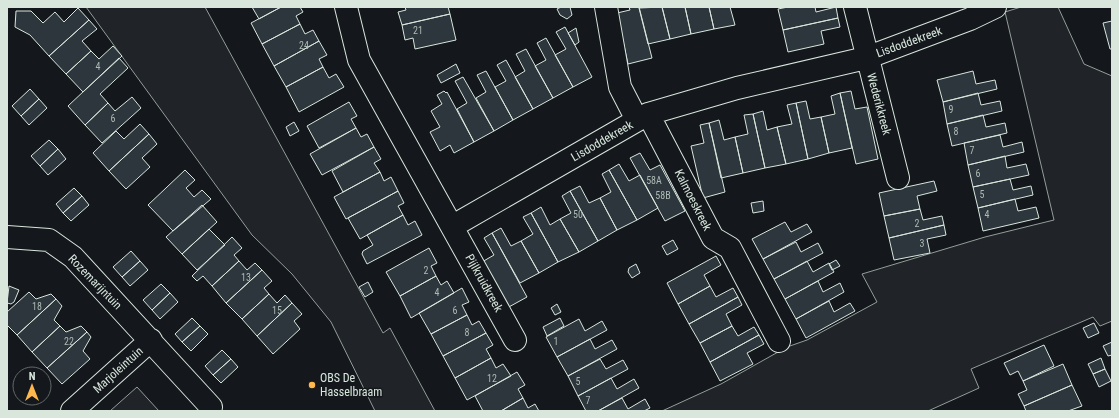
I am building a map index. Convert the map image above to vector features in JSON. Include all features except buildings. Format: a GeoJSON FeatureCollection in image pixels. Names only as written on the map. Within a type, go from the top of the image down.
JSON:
{"type":"FeatureCollection","features":[{"type":"Feature","properties":{"kind":"street"},"geometry":{"type":"LineString","coordinates":[[346,7],[359,60],[453,226]]}},
{"type":"Feature","properties":{"kind":"street","name":"Kalmoeskreek"},"geometry":{"type":"LineString","coordinates":[[606,7],[620,87],[643,117],[713,238],[730,248],[779,341]]}},
{"type":"Feature","properties":{"kind":"street","name":"Wederikkreek"},"geometry":{"type":"LineString","coordinates":[[855,7],[866,58],[898,178]]}},
{"type":"Feature","properties":{"kind":"street","name":"Lisdoddekreek"},"geometry":{"type":"LineString","coordinates":[[453,226],[643,117],[737,88],[866,58],[970,20],[994,7]]}},
{"type":"Feature","properties":{"kind":"street","name":"Pijlkruidkreek"},"geometry":{"type":"LineString","coordinates":[[453,226],[515,340]]}},
{"type":"Feature","properties":{"kind":"street","name":"Rozemarijntuin"},"geometry":{"type":"LineString","coordinates":[[7,237],[49,240],[73,257],[151,340]]}},
{"type":"Feature","properties":{"kind":"street","name":"Marjoleintuin"},"geometry":{"type":"LineString","coordinates":[[72,411],[151,340],[210,407]]}},
{"type":"Feature","properties":{"kind":"shaded area"},"geometry":{"type":"Polygon","coordinates":[[[86,7],[205,7],[383,333],[390,328],[435,411],[375,411],[331,322],[292,274],[252,235],[86,7]]]}},
{"type":"Feature","properties":{"kind":"shaded area"},"geometry":{"type":"Polygon","coordinates":[[[1021,7],[1058,7],[1084,64],[1112,76],[1112,321],[1100,326],[1093,317],[971,369],[979,388],[928,411],[662,411],[721,384],[787,347],[807,340],[877,302],[862,274],[985,237],[1054,220],[1005,12],[1021,7]]]}},
{"type":"Feature","properties":{"kind":"shaded area"},"geometry":{"type":"Polygon","coordinates":[[[137,387],[159,411],[110,411],[137,387]]]}},
{"type":"Feature","properties":{"kind":"place","name":"OBS De Hasselbraam"},"geometry":{"type":"Point","coordinates":[312,385]}}]}
